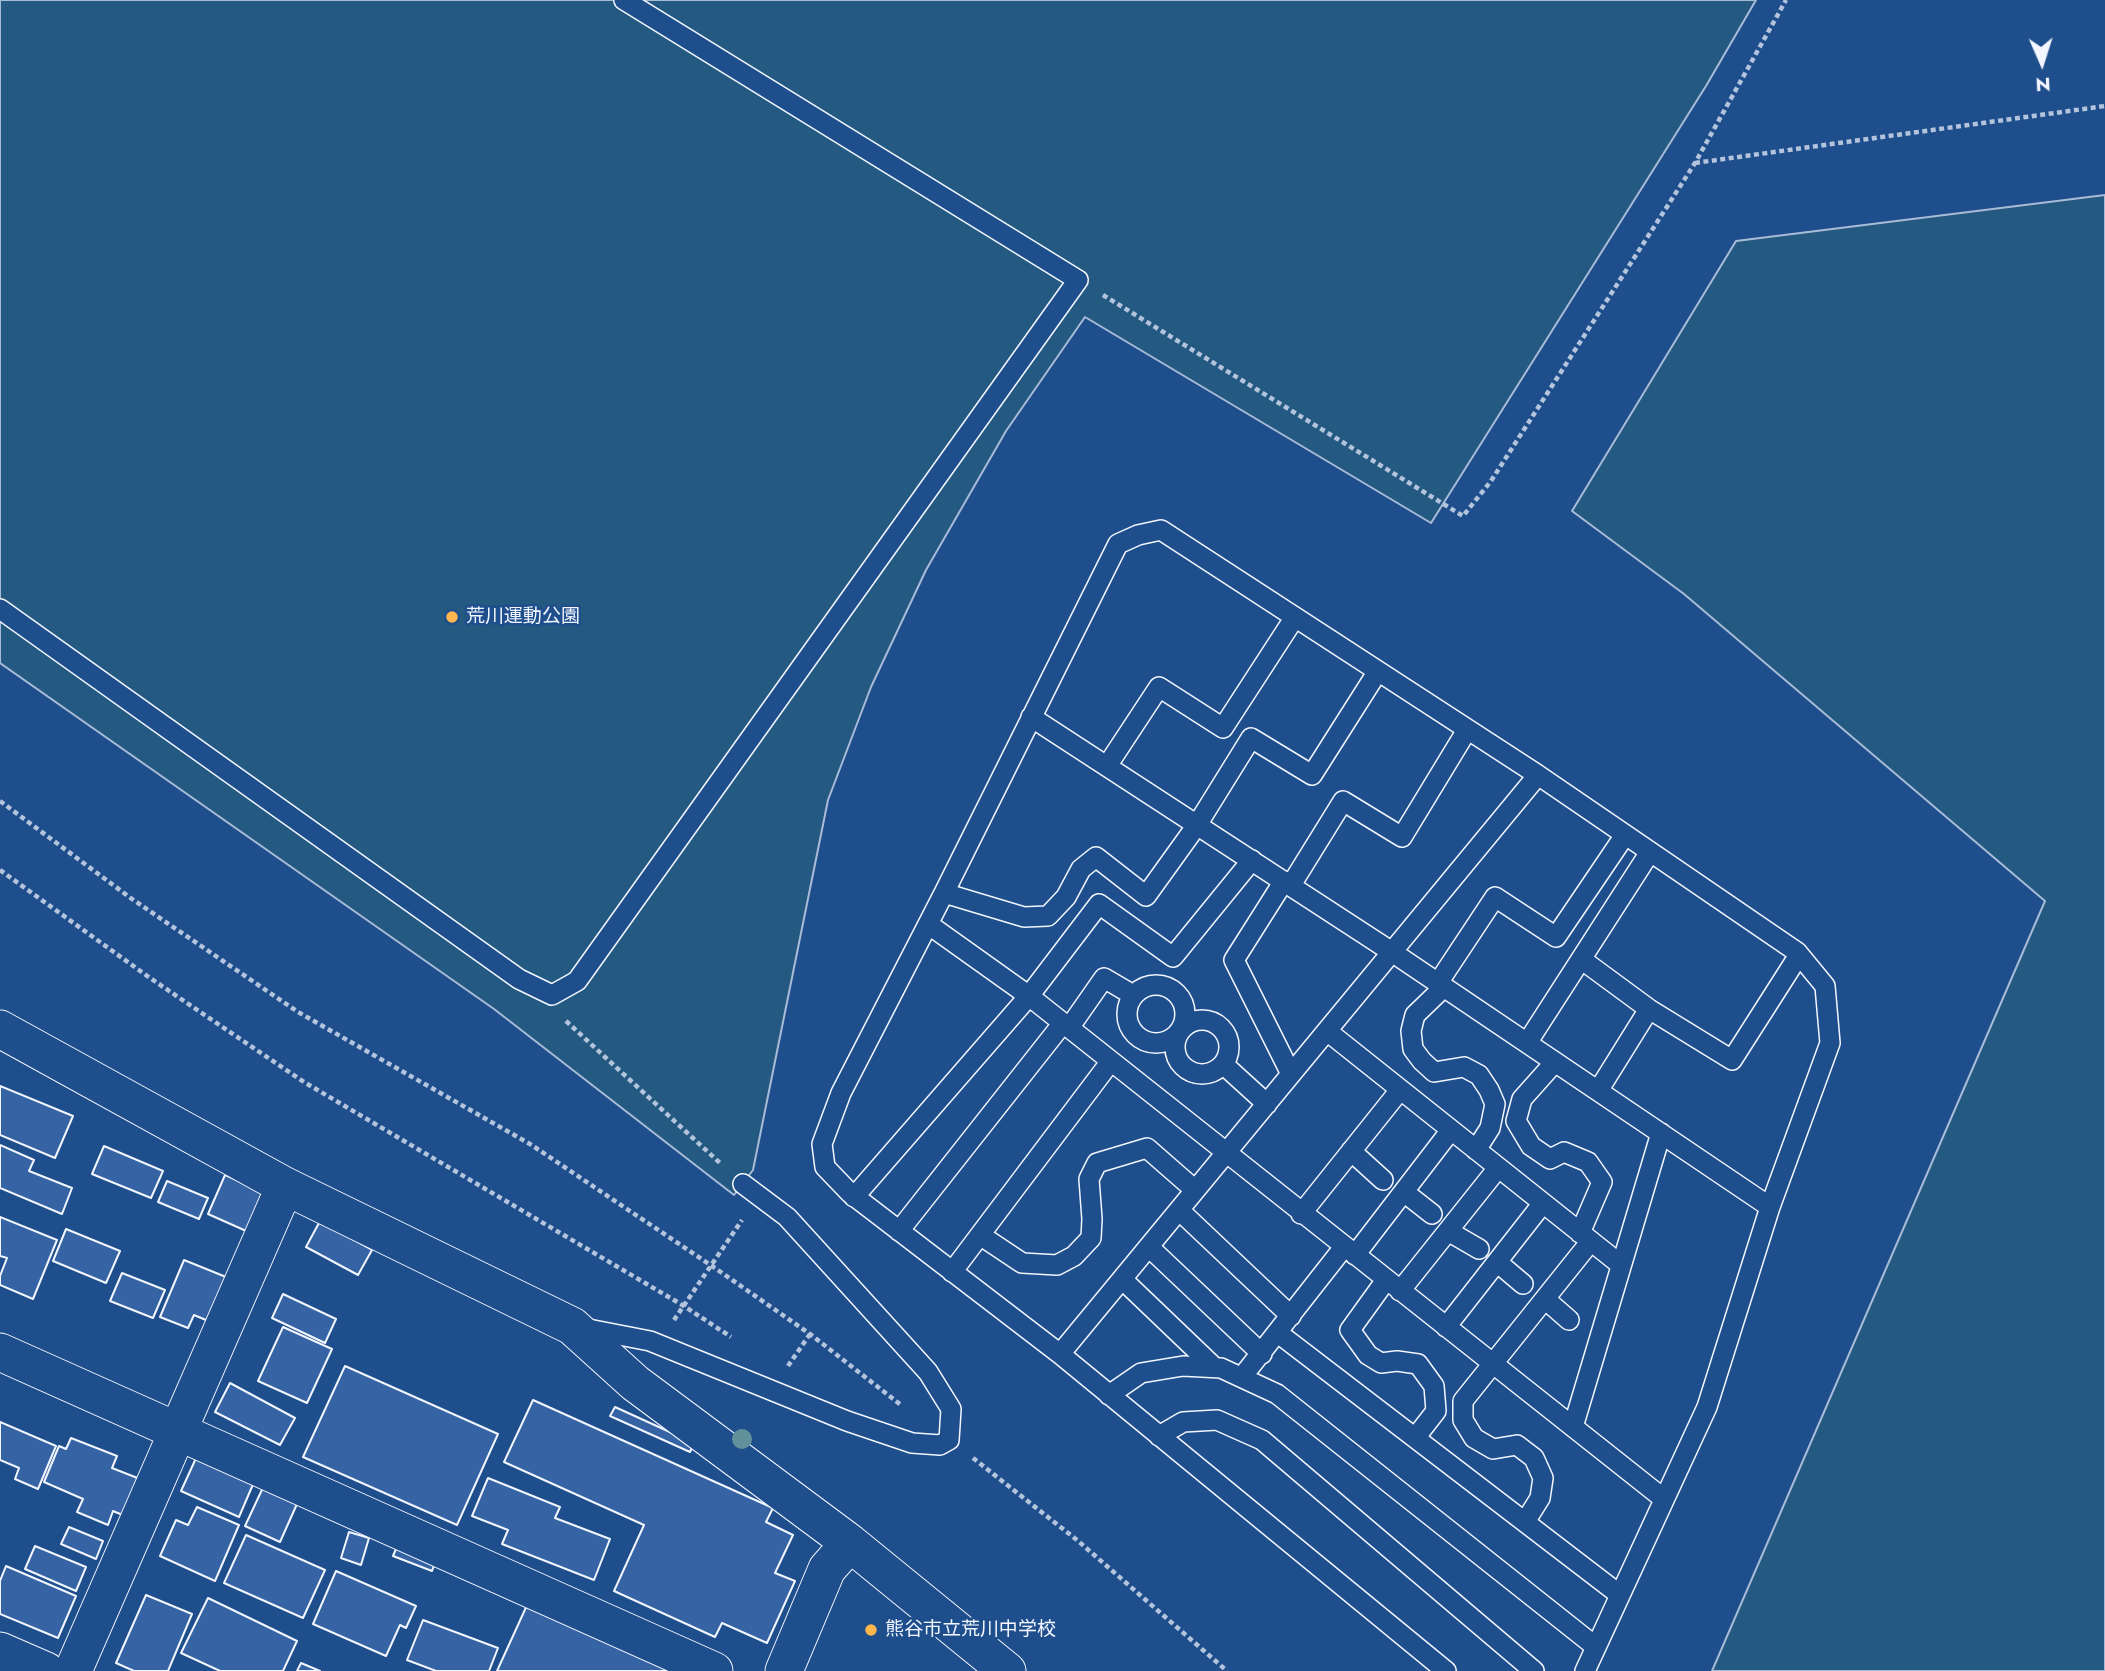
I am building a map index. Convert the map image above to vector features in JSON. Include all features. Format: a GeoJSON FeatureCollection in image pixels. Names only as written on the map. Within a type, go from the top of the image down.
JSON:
{"type":"FeatureCollection","features":[{"type":"Feature","properties":{"kind":"street"},"geometry":{"type":"LineString","coordinates":[[0,1029],[285,1186],[572,1326],[635,1383],[850,1543],[1007,1671]]}},
{"type":"Feature","properties":{"kind":"street"},"geometry":{"type":"LineString","coordinates":[[73,1671],[285,1186]]}},
{"type":"Feature","properties":{"kind":"street"},"geometry":{"type":"LineString","coordinates":[[0,1352],[714,1671]]}},
{"type":"Feature","properties":{"kind":"street"},"geometry":{"type":"LineString","coordinates":[[784,1671],[827,1569],[850,1543]]}},
{"type":"Feature","properties":{"kind":"street"},"geometry":{"type":"LineString","coordinates":[[0,1651],[47,1671]]}},
{"type":"Feature","properties":{"kind":"lane"},"geometry":{"type":"LineString","coordinates":[[0,609],[519,979],[552,995],[577,981],[1078,280],[624,0]]}},
{"type":"Feature","properties":{"kind":"lane"},"geometry":{"type":"LineString","coordinates":[[1446,1671],[1060,1354],[854,1197],[825,1167],[822,1144],[841,1093],[1118,544],[1138,535],[1161,530],[1538,775],[1800,955],[1825,986],[1830,1043],[1770,1207],[1707,1407],[1585,1671]]}},
{"type":"Feature","properties":{"kind":"lane"},"geometry":{"type":"LineString","coordinates":[[1107,766],[1159,687],[1223,728],[1295,617]]}},
{"type":"Feature","properties":{"kind":"lane"},"geometry":{"type":"LineString","coordinates":[[944,893],[1024,916],[1048,916],[1066,897],[1081,869],[1096,857],[1146,897],[1197,825],[1251,738],[1312,775],[1378,671]]}},
{"type":"Feature","properties":{"kind":"lane"},"geometry":{"type":"LineString","coordinates":[[1031,717],[1392,952],[1770,1207]]}},
{"type":"Feature","properties":{"kind":"lane"},"geometry":{"type":"LineString","coordinates":[[1291,1074],[1234,960],[1343,801],[1402,836],[1467,730]]}},
{"type":"Feature","properties":{"kind":"lane"},"geometry":{"type":"LineString","coordinates":[[1060,1354],[1538,775]]}},
{"type":"Feature","properties":{"kind":"lane"},"geometry":{"type":"LineString","coordinates":[[1476,1150],[1490,1128],[1494,1104],[1489,1090],[1479,1075],[1464,1067],[1434,1072],[1422,1061],[1413,1049],[1411,1031],[1415,1015],[1441,985],[1495,897],[1556,937],[1625,835]]}},
{"type":"Feature","properties":{"kind":"lane"},"geometry":{"type":"LineString","coordinates":[[1527,1043],[1650,852]]}},
{"type":"Feature","properties":{"kind":"lane"},"geometry":{"type":"LineString","coordinates":[[854,1197],[1029,996],[1099,904],[1173,957],[1252,860]]}},
{"type":"Feature","properties":{"kind":"lane"},"geometry":{"type":"LineString","coordinates":[[928,924],[1029,996],[1664,1499]]}},
{"type":"Feature","properties":{"kind":"lane"},"geometry":{"type":"LineString","coordinates":[[1581,959],[1649,1009],[1732,1060],[1800,955]]}},
{"type":"Feature","properties":{"kind":"lane"},"geometry":{"type":"LineString","coordinates":[[899,1231],[1104,978],[1133,995]]}},
{"type":"Feature","properties":{"kind":"lane"},"geometry":{"type":"LineString","coordinates":[[1598,1091],[1649,1009]]}},
{"type":"Feature","properties":{"kind":"lane"},"geometry":{"type":"LineString","coordinates":[[1327,1031],[1621,1265]]}},
{"type":"Feature","properties":{"kind":"lane"},"geometry":{"type":"LineString","coordinates":[[952,1272],[1111,1061]]}},
{"type":"Feature","properties":{"kind":"lane"},"geometry":{"type":"LineString","coordinates":[[1525,1522],[1540,1498],[1543,1478],[1534,1458],[1517,1445],[1493,1449],[1474,1438],[1463,1420],[1464,1401],[1545,1299],[1585,1237],[1602,1182],[1588,1162],[1564,1152],[1550,1159],[1531,1146],[1516,1121],[1521,1099],[1555,1062]]}},
{"type":"Feature","properties":{"kind":"lane"},"geometry":{"type":"LineString","coordinates":[[1223,1064],[1267,1104]]}},
{"type":"Feature","properties":{"kind":"lane"},"geometry":{"type":"LineString","coordinates":[[1301,1214],[1400,1090]]}},
{"type":"Feature","properties":{"kind":"lane"},"geometry":{"type":"LineString","coordinates":[[1242,1377],[1291,1316],[1404,1192],[1451,1130]]}},
{"type":"Feature","properties":{"kind":"lane"},"geometry":{"type":"LineString","coordinates":[[1573,1427],[1661,1133]]}},
{"type":"Feature","properties":{"kind":"lane"},"geometry":{"type":"LineString","coordinates":[[980,1235],[1022,1263],[1057,1265],[1074,1256],[1091,1238],[1089,1179],[1097,1163],[1147,1148],[1195,1190]]}},
{"type":"Feature","properties":{"kind":"lane"},"geometry":{"type":"LineString","coordinates":[[1351,1152],[1383,1180]]}},
{"type":"Feature","properties":{"kind":"lane"},"geometry":{"type":"LineString","coordinates":[[1415,1438],[1436,1411],[1434,1386],[1418,1364],[1397,1361],[1381,1363],[1368,1355],[1350,1329],[1448,1231],[1498,1168]]}},
{"type":"Feature","properties":{"kind":"lane"},"geometry":{"type":"LineString","coordinates":[[572,1326],[650,1341],[847,1421],[912,1443],[940,1446],[949,1440],[951,1409],[928,1371],[787,1217],[743,1184]]}},
{"type":"Feature","properties":{"kind":"lane"},"geometry":{"type":"LineString","coordinates":[[1404,1192],[1432,1214]]}},
{"type":"Feature","properties":{"kind":"lane"},"geometry":{"type":"LineString","coordinates":[[1446,1327],[1543,1203]]}},
{"type":"Feature","properties":{"kind":"lane"},"geometry":{"type":"LineString","coordinates":[[1178,1210],[1291,1316]]}},
{"type":"Feature","properties":{"kind":"lane"},"geometry":{"type":"LineString","coordinates":[[1448,1231],[1479,1250]]}},
{"type":"Feature","properties":{"kind":"lane"},"geometry":{"type":"LineString","coordinates":[[1149,1247],[1262,1354]]}},
{"type":"Feature","properties":{"kind":"lane"},"geometry":{"type":"LineString","coordinates":[[1497,1262],[1523,1284]]}},
{"type":"Feature","properties":{"kind":"lane"},"geometry":{"type":"LineString","coordinates":[[1122,1279],[1214,1367]]}},
{"type":"Feature","properties":{"kind":"lane"},"geometry":{"type":"LineString","coordinates":[[1545,1299],[1569,1320]]}},
{"type":"Feature","properties":{"kind":"lane"},"geometry":{"type":"LineString","coordinates":[[1278,1333],[1620,1595]]}},
{"type":"Feature","properties":{"kind":"lane"},"geometry":{"type":"LineString","coordinates":[[1109,1395],[1141,1373],[1183,1366],[1221,1368],[1277,1394],[1596,1647]]}},
{"type":"Feature","properties":{"kind":"lane"},"geometry":{"type":"LineString","coordinates":[[1159,1436],[1183,1422],[1217,1420],[1262,1440],[1534,1671]]}},
{"type":"Feature","properties":{"kind":"path"},"geometry":{"type":"LineString","coordinates":[[1078,280],[1463,516],[1491,481],[1695,163],[1786,0]]}},
{"type":"Feature","properties":{"kind":"path"},"geometry":{"type":"LineString","coordinates":[[1695,163],[2105,106]]}},
{"type":"Feature","properties":{"kind":"path"},"geometry":{"type":"LineString","coordinates":[[0,802],[132,899],[298,1012],[530,1144],[712,1266],[810,1334],[909,1412]]}},
{"type":"Feature","properties":{"kind":"path"},"geometry":{"type":"LineString","coordinates":[[0,870],[150,978],[304,1082],[684,1306],[740,1343]]}},
{"type":"Feature","properties":{"kind":"path"},"geometry":{"type":"LineString","coordinates":[[552,995],[567,1023],[743,1184],[749,1210],[668,1329]]}},
{"type":"Feature","properties":{"kind":"path"},"geometry":{"type":"LineString","coordinates":[[784,1373],[810,1334]]}},
{"type":"Feature","properties":{"kind":"path"},"geometry":{"type":"LineString","coordinates":[[983,1465],[1077,1540],[1227,1671]]}},
{"type":"Feature","properties":{"kind":"shaded area","name":"荒川運動公園"},"geometry":{"type":"Polygon","coordinates":[[[0,0],[1756,0],[1706,86],[1431,523],[1085,317],[1006,431],[926,570],[871,687],[828,800],[753,1170],[734,1195],[494,1009],[0,663],[0,0]]]}},
{"type":"Feature","properties":{"kind":"shaded area"},"geometry":{"type":"Polygon","coordinates":[[[2105,195],[2105,1671],[1712,1671],[2045,901],[1684,594],[1572,511],[1736,241],[2105,195]]]}},
{"type":"Feature","properties":{"kind":"building"},"geometry":{"type":"Polygon","coordinates":[[[0,1086],[73,1116],[55,1158],[0,1135],[0,1086]]]}},
{"type":"Feature","properties":{"kind":"building"},"geometry":{"type":"Polygon","coordinates":[[[0,1145],[34,1160],[29,1171],[72,1188],[62,1214],[0,1188],[0,1145]]]}},
{"type":"Feature","properties":{"kind":"building"},"geometry":{"type":"Polygon","coordinates":[[[104,1146],[163,1171],[151,1198],[92,1174],[104,1146]]]}},
{"type":"Feature","properties":{"kind":"building"},"geometry":{"type":"Polygon","coordinates":[[[225,1175],[270,1194],[253,1234],[208,1214],[225,1175]]]}},
{"type":"Feature","properties":{"kind":"building"},"geometry":{"type":"Polygon","coordinates":[[[167,1181],[208,1198],[199,1219],[158,1202],[167,1181]]]}},
{"type":"Feature","properties":{"kind":"building"},"geometry":{"type":"Polygon","coordinates":[[[0,1217],[57,1240],[33,1299],[0,1285],[0,1276],[7,1258],[0,1256],[0,1217]]]}},
{"type":"Feature","properties":{"kind":"building"},"geometry":{"type":"Polygon","coordinates":[[[320,1221],[372,1250],[358,1275],[306,1247],[320,1221]]]}},
{"type":"Feature","properties":{"kind":"building"},"geometry":{"type":"Polygon","coordinates":[[[66,1229],[120,1251],[106,1283],[53,1261],[66,1229]]]}},
{"type":"Feature","properties":{"kind":"building"},"geometry":{"type":"Polygon","coordinates":[[[184,1260],[231,1279],[213,1323],[194,1315],[188,1328],[160,1317],[184,1260]]]}},
{"type":"Feature","properties":{"kind":"building"},"geometry":{"type":"Polygon","coordinates":[[[122,1273],[165,1290],[153,1318],[110,1301],[122,1273]]]}},
{"type":"Feature","properties":{"kind":"building"},"geometry":{"type":"Polygon","coordinates":[[[283,1294],[336,1319],[325,1343],[272,1318],[283,1294]]]}},
{"type":"Feature","properties":{"kind":"building"},"geometry":{"type":"Polygon","coordinates":[[[283,1327],[332,1349],[307,1403],[258,1381],[283,1327]]]}},
{"type":"Feature","properties":{"kind":"building"},"geometry":{"type":"Polygon","coordinates":[[[345,1366],[498,1434],[457,1525],[303,1457],[345,1366]]]}},
{"type":"Feature","properties":{"kind":"building"},"geometry":{"type":"Polygon","coordinates":[[[230,1383],[295,1418],[280,1445],[215,1412],[230,1383]]]}},
{"type":"Feature","properties":{"kind":"building"},"geometry":{"type":"Polygon","coordinates":[[[533,1400],[773,1508],[766,1522],[793,1535],[775,1573],[795,1581],[767,1643],[722,1623],[715,1637],[614,1591],[644,1525],[504,1462],[533,1400]]]}},
{"type":"Feature","properties":{"kind":"building"},"geometry":{"type":"Polygon","coordinates":[[[615,1407],[694,1443],[690,1452],[610,1416],[615,1407]]]}},
{"type":"Feature","properties":{"kind":"building"},"geometry":{"type":"Polygon","coordinates":[[[0,1422],[56,1446],[38,1489],[15,1479],[19,1468],[0,1460],[0,1422]]]}},
{"type":"Feature","properties":{"kind":"building"},"geometry":{"type":"Polygon","coordinates":[[[71,1438],[117,1456],[112,1468],[140,1479],[125,1516],[113,1511],[108,1525],[77,1512],[83,1499],[44,1482],[59,1446],[66,1449],[71,1438]]]}},
{"type":"Feature","properties":{"kind":"building"},"geometry":{"type":"Polygon","coordinates":[[[197,1456],[254,1482],[239,1517],[181,1491],[197,1456]]]}},
{"type":"Feature","properties":{"kind":"building"},"geometry":{"type":"Polygon","coordinates":[[[488,1478],[560,1507],[555,1518],[610,1539],[594,1580],[502,1544],[508,1530],[472,1516],[488,1478]]]}},
{"type":"Feature","properties":{"kind":"building"},"geometry":{"type":"Polygon","coordinates":[[[267,1479],[301,1495],[280,1542],[245,1526],[267,1479]]]}},
{"type":"Feature","properties":{"kind":"building"},"geometry":{"type":"Polygon","coordinates":[[[197,1507],[239,1525],[215,1581],[160,1556],[176,1520],[188,1525],[197,1507]]]}},
{"type":"Feature","properties":{"kind":"building"},"geometry":{"type":"Polygon","coordinates":[[[69,1527],[103,1541],[96,1559],[61,1544],[69,1527]]]}},
{"type":"Feature","properties":{"kind":"building"},"geometry":{"type":"Polygon","coordinates":[[[349,1532],[369,1538],[361,1565],[341,1558],[349,1532]]]}},
{"type":"Feature","properties":{"kind":"building"},"geometry":{"type":"Polygon","coordinates":[[[246,1535],[325,1570],[303,1618],[224,1583],[246,1535]]]}},
{"type":"Feature","properties":{"kind":"building"},"geometry":{"type":"Polygon","coordinates":[[[398,1544],[437,1557],[432,1571],[393,1556],[398,1544]]]}},
{"type":"Feature","properties":{"kind":"building"},"geometry":{"type":"Polygon","coordinates":[[[35,1546],[86,1567],[76,1591],[25,1569],[35,1546]]]}},
{"type":"Feature","properties":{"kind":"building"},"geometry":{"type":"Polygon","coordinates":[[[6,1566],[76,1596],[58,1638],[0,1614],[0,1581],[6,1566]]]}},
{"type":"Feature","properties":{"kind":"building"},"geometry":{"type":"Polygon","coordinates":[[[336,1571],[416,1606],[406,1628],[400,1625],[386,1656],[313,1624],[336,1571]]]}},
{"type":"Feature","properties":{"kind":"building"},"geometry":{"type":"Polygon","coordinates":[[[146,1595],[192,1614],[168,1671],[134,1671],[116,1663],[146,1595]]]}},
{"type":"Feature","properties":{"kind":"building"},"geometry":{"type":"Polygon","coordinates":[[[208,1598],[297,1641],[283,1671],[220,1671],[181,1653],[208,1598]]]}},
{"type":"Feature","properties":{"kind":"building"},"geometry":{"type":"Polygon","coordinates":[[[528,1603],[683,1671],[497,1671],[528,1603]]]}},
{"type":"Feature","properties":{"kind":"building"},"geometry":{"type":"Polygon","coordinates":[[[423,1620],[498,1648],[489,1671],[436,1671],[407,1660],[423,1620]]]}},
{"type":"Feature","properties":{"kind":"building"},"geometry":{"type":"Polygon","coordinates":[[[301,1663],[320,1671],[297,1671],[301,1663]]]}},
{"type":"Feature","properties":{"kind":"place","name":"荒川運動公園"},"geometry":{"type":"Point","coordinates":[452,617]}},
{"type":"Feature","properties":{"kind":"place","name":"熊谷市立荒川中学校"},"geometry":{"type":"Point","coordinates":[871,1630]}}]}
